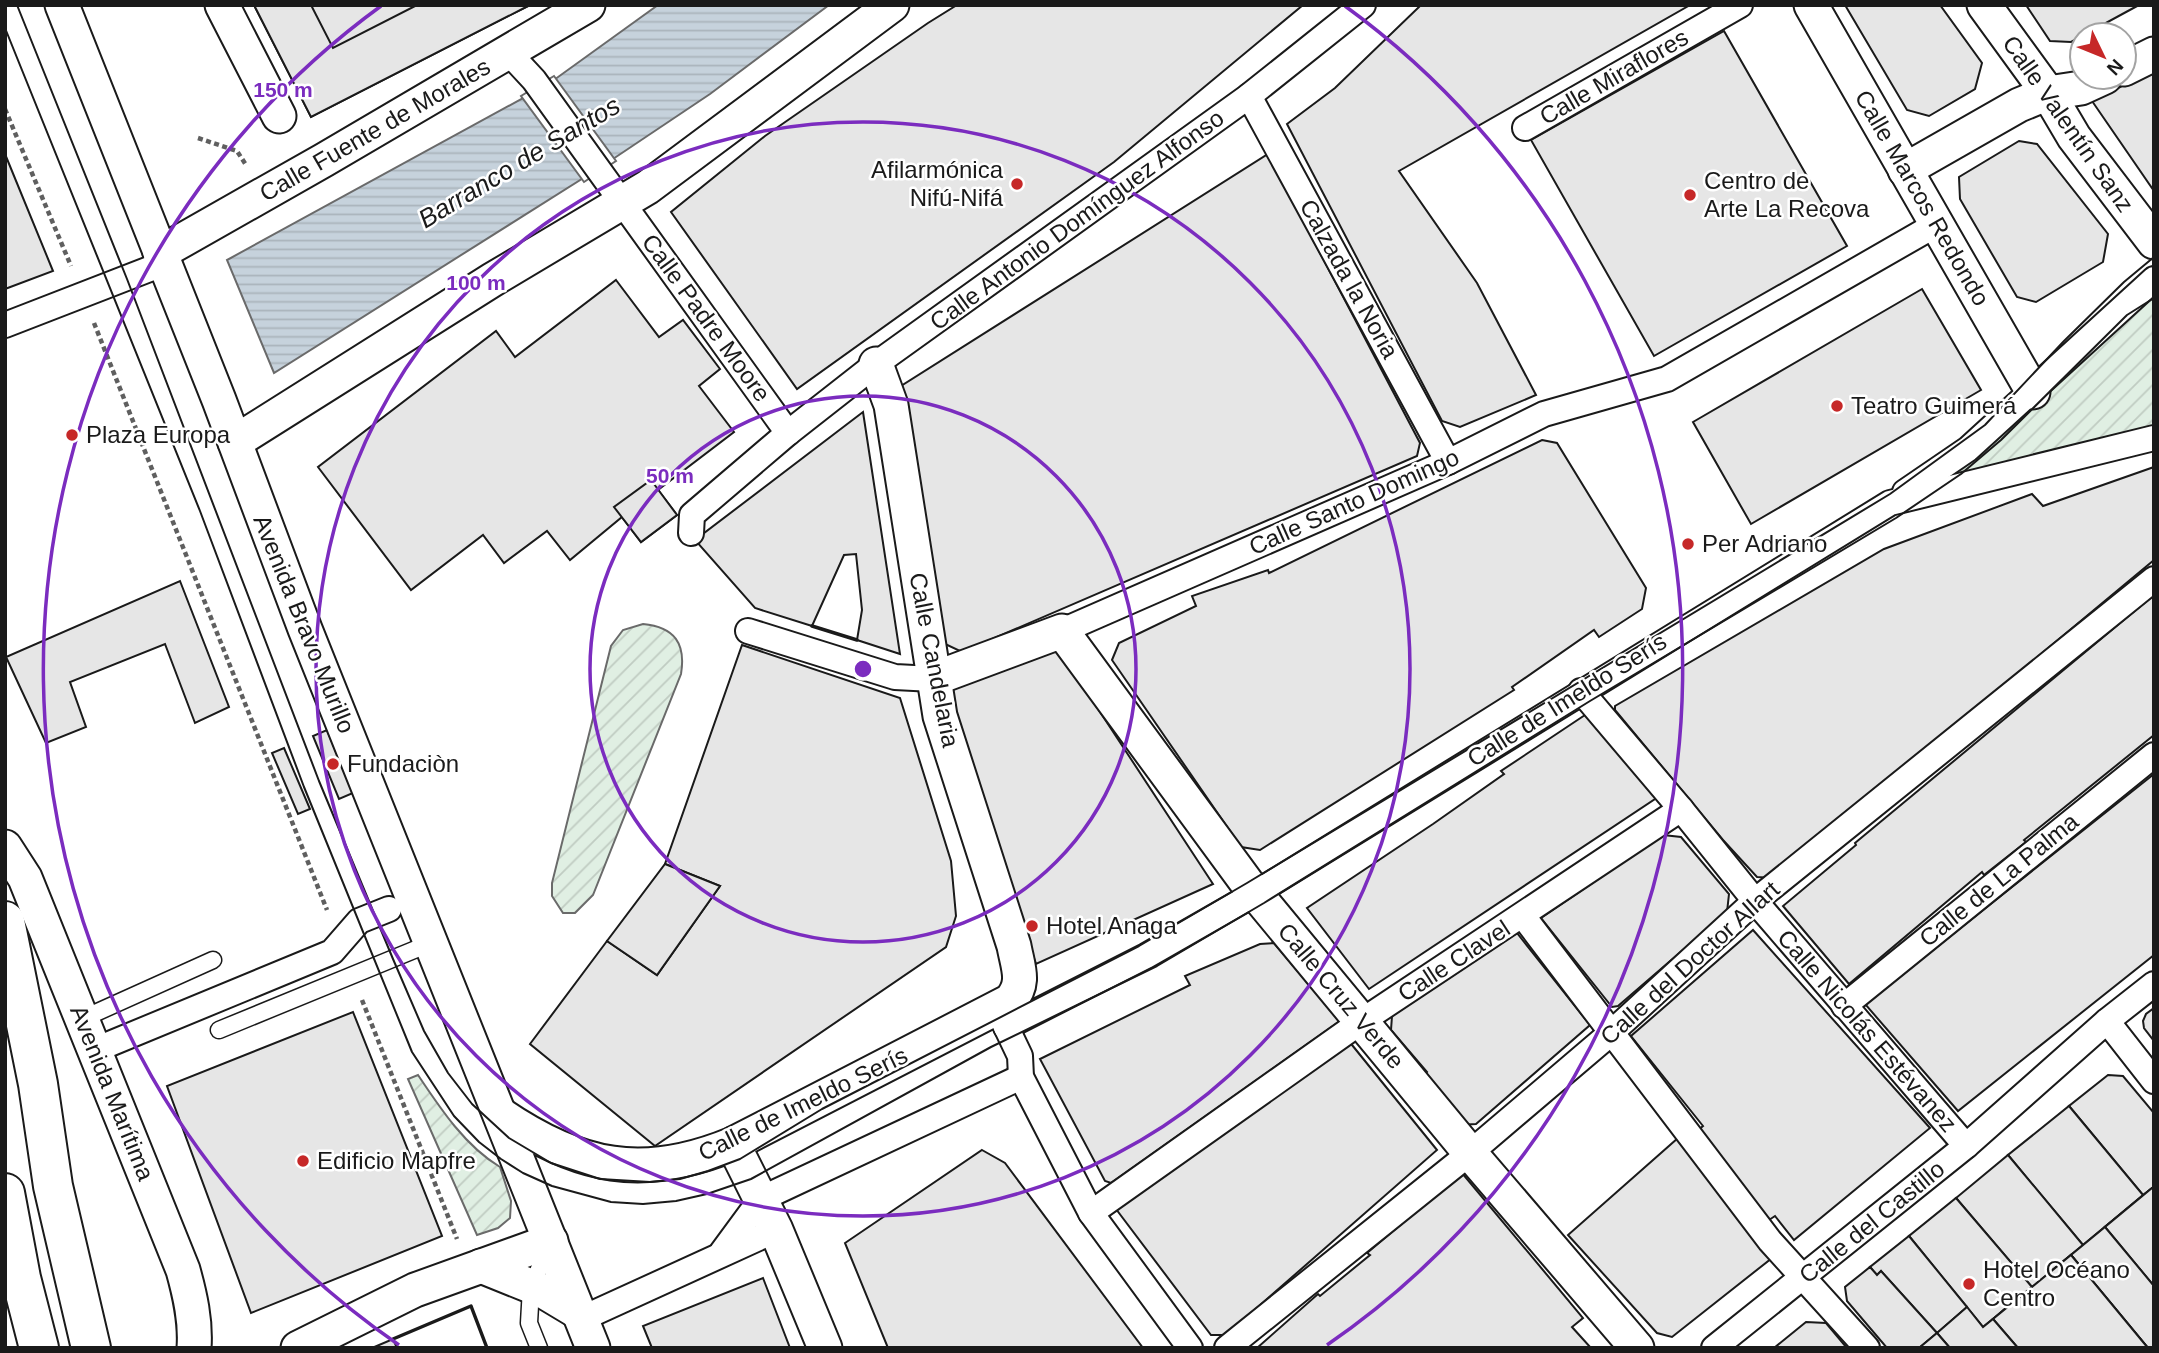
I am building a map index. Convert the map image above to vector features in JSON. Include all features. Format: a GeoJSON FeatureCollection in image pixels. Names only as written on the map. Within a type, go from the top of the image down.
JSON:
{"type":"FeatureCollection","features":[{"type":"Feature","properties":{"kind":"main road"},"geometry":{"type":"LineString","coordinates":[[5,921],[35,1072],[53,1186],[91,1348]]}},
{"type":"Feature","properties":{"kind":"main road"},"geometry":{"type":"LineString","coordinates":[[5,1193],[21,1278],[39,1348]]}},
{"type":"Feature","properties":{"kind":"street","name":"Avenida Bravo Murillo"},"geometry":{"type":"LineString","coordinates":[[62,5],[235,442],[297,609],[584,1326]]}},
{"type":"Feature","properties":{"kind":"street"},"geometry":{"type":"LineString","coordinates":[[222,5],[279,116]]}},
{"type":"Feature","properties":{"kind":"street","name":"Calle Fuente de Morales"},"geometry":{"type":"LineString","coordinates":[[164,263],[264,194],[588,5]]}},
{"type":"Feature","properties":{"kind":"street"},"geometry":{"type":"LineString","coordinates":[[235,442],[468,295],[616,192],[671,171],[892,5]]}},
{"type":"Feature","properties":{"kind":"street","name":"Calle Antonio Domínguez Alfonso"},"geometry":{"type":"LineString","coordinates":[[691,533],[692,515],[788,433],[876,364],[1249,96],[1363,5]]}},
{"type":"Feature","properties":{"kind":"street","name":"Calle Miraflores"},"geometry":{"type":"LineString","coordinates":[[1525,128],[1740,5]]}},
{"type":"Feature","properties":{"kind":"street","name":"Calle Marcos Redondo"},"geometry":{"type":"LineString","coordinates":[[1811,5],[2033,392]]}},
{"type":"Feature","properties":{"kind":"street","name":"Calle Valentín Sanz"},"geometry":{"type":"LineString","coordinates":[[1984,5],[2048,93],[2074,137],[2154,242]]}},
{"type":"Feature","properties":{"kind":"street","name":"Calle Padre Moore"},"geometry":{"type":"LineString","coordinates":[[508,52],[534,80],[788,433]]}},
{"type":"Feature","properties":{"kind":"street"},"geometry":{"type":"LineString","coordinates":[[2138,62],[2154,54]]}},
{"type":"Feature","properties":{"kind":"street"},"geometry":{"type":"LineString","coordinates":[[1905,170],[2019,105],[2048,93],[2068,90]]}},
{"type":"Feature","properties":{"kind":"street","name":"Calzada la Noria"},"geometry":{"type":"LineString","coordinates":[[1249,96],[1448,462]]}},
{"type":"Feature","properties":{"kind":"street","name":"Calle Santo Domingo"},"geometry":{"type":"LineString","coordinates":[[748,631],[895,677],[933,679],[1062,631],[1448,462],[1544,414],[1667,379],[1937,224]]}},
{"type":"Feature","properties":{"kind":"street"},"geometry":{"type":"LineString","coordinates":[[5,325],[164,263]]}},
{"type":"Feature","properties":{"kind":"street"},"geometry":{"type":"LineString","coordinates":[[1890,503],[1968,449],[2154,279]]}},
{"type":"Feature","properties":{"kind":"street","name":"Calle Candelaria"},"geometry":{"type":"LineString","coordinates":[[876,364],[891,405],[940,716],[1014,946],[1020,979],[1007,1009],[1020,1056],[1021,1077],[1091,1213],[1190,1348]]}},
{"type":"Feature","properties":{"kind":"street","name":"Calle de Imeldo Serís"},"geometry":{"type":"LineString","coordinates":[[500,1114],[536,1138],[561,1150],[619,1165],[683,1161],[705,1156],[1007,1009],[1146,956],[1256,893],[1890,503],[2154,438]]}},
{"type":"Feature","properties":{"kind":"street","name":"Calle del Doctor Allart"},"geometry":{"type":"LineString","coordinates":[[1227,1348],[1470,1153],[1611,1034],[1755,901],[2154,579]]}},
{"type":"Feature","properties":{"kind":"street","name":"Calle Cruz Verde"},"geometry":{"type":"LineString","coordinates":[[1062,631],[1219,847],[1470,1153],[1637,1348]]}},
{"type":"Feature","properties":{"kind":"street","name":"Calle Nicolás Estévanez"},"geometry":{"type":"LineString","coordinates":[[1581,691],[1755,901],[1966,1146]]}},
{"type":"Feature","properties":{"kind":"street","name":"Calle de La Palma"},"geometry":{"type":"LineString","coordinates":[[1844,1006],[2154,755]]}},
{"type":"Feature","properties":{"kind":"street","name":"Calle Clavel"},"geometry":{"type":"LineString","coordinates":[[1091,1213],[1362,1021],[1681,809]]}},
{"type":"Feature","properties":{"kind":"street","name":"Avenida Marítima"},"geometry":{"type":"LineString","coordinates":[[5,847],[25,878],[183,1270],[198,1343]]}},
{"type":"Feature","properties":{"kind":"street"},"geometry":{"type":"LineString","coordinates":[[95,1050],[332,952],[359,921],[389,909]]}},
{"type":"Feature","properties":{"kind":"street"},"geometry":{"type":"LineString","coordinates":[[1523,916],[1770,1241],[1867,1348]]}},
{"type":"Feature","properties":{"kind":"street","name":"Calle del Castillo"},"geometry":{"type":"LineString","coordinates":[[1714,1348],[1966,1146],[2107,1021],[2154,984]]}},
{"type":"Feature","properties":{"kind":"street"},"geometry":{"type":"LineString","coordinates":[[2107,1021],[2154,1081]]}},
{"type":"Feature","properties":{"kind":"street"},"geometry":{"type":"LineString","coordinates":[[722,1252],[761,1199],[1021,1077]]}},
{"type":"Feature","properties":{"kind":"street"},"geometry":{"type":"LineString","coordinates":[[733,1144],[776,1230],[825,1348]]}},
{"type":"Feature","properties":{"kind":"street"},"geometry":{"type":"LineString","coordinates":[[475,1268],[531,1287],[584,1326],[722,1252],[776,1230]]}},
{"type":"Feature","properties":{"kind":"street"},"geometry":{"type":"LineString","coordinates":[[298,1348],[415,1290],[551,1241]]}},
{"type":"Feature","properties":{"kind":"lane"},"geometry":{"type":"LineString","coordinates":[[219,1030],[431,943]]}},
{"type":"Feature","properties":{"kind":"lane"},"geometry":{"type":"LineString","coordinates":[[82,1019],[213,960]]}},
{"type":"Feature","properties":{"kind":"lane"},"geometry":{"type":"LineString","coordinates":[[539,1348],[529,1323],[531,1287],[551,1241]]}},
{"type":"Feature","properties":{"kind":"path"},"geometry":{"type":"LineString","coordinates":[[5,109],[83,295],[340,943]]}},
{"type":"Feature","properties":{"kind":"path"},"geometry":{"type":"LineString","coordinates":[[198,138],[237,151],[264,194]]}},
{"type":"Feature","properties":{"kind":"path"},"geometry":{"type":"LineString","coordinates":[[353,975],[475,1268]]}},
{"type":"Feature","properties":{"kind":"green space"},"geometry":{"type":"Polygon","coordinates":[[[2154,279],[2154,438],[1890,503],[2154,279]]]}},
{"type":"Feature","properties":{"kind":"green space"},"geometry":{"type":"Polygon","coordinates":[[[643,624],[663,629],[676,639],[682,654],[681,674],[593,895],[575,913],[563,913],[552,896],[552,883],[611,646],[623,630],[643,624]]]}},
{"type":"Feature","properties":{"kind":"green space"},"geometry":{"type":"Polygon","coordinates":[[[418,1075],[464,1137],[500,1167],[511,1201],[510,1218],[498,1228],[477,1235],[408,1079],[418,1075]]]}},
{"type":"Feature","properties":{"kind":"water","name":"Barranco de Santos"},"geometry":{"type":"Polygon","coordinates":[[[658,5],[829,5],[710,94],[604,165],[274,373],[227,260],[547,85],[658,5]]]}},
{"type":"Feature","properties":{"kind":"pier"},"geometry":{"type":"Polygon","coordinates":[[[554,76],[616,161],[584,182],[521,96],[554,76]]]}},
{"type":"Feature","properties":{"kind":"building"},"geometry":{"type":"Polygon","coordinates":[[[254,5],[530,5],[311,117],[254,5]]]}},
{"type":"Feature","properties":{"kind":"building"},"geometry":{"type":"Polygon","coordinates":[[[254,5],[311,5],[333,48],[417,5],[530,5],[311,117],[254,5]]]}},
{"type":"Feature","properties":{"kind":"building"},"geometry":{"type":"Polygon","coordinates":[[[957,5],[1303,5],[1114,162],[797,389],[671,212],[765,136],[957,5]]]}},
{"type":"Feature","properties":{"kind":"building"},"geometry":{"type":"Polygon","coordinates":[[[1421,5],[1690,5],[1399,171],[1477,283],[1536,395],[1460,427],[1442,421],[1287,124],[1335,88],[1421,5]]]}},
{"type":"Feature","properties":{"kind":"building"},"geometry":{"type":"Polygon","coordinates":[[[1845,5],[1940,5],[1982,63],[1975,89],[1929,116],[1907,110],[1845,5]]]}},
{"type":"Feature","properties":{"kind":"building"},"geometry":{"type":"Polygon","coordinates":[[[2026,5],[2139,5],[2110,21],[2068,21],[2068,42],[2050,41],[2026,5]]]}},
{"type":"Feature","properties":{"kind":"building","name":"Centro de Arte La Recova"},"geometry":{"type":"Polygon","coordinates":[[[1724,31],[1847,246],[1654,356],[1531,140],[1724,31]]]}},
{"type":"Feature","properties":{"kind":"building"},"geometry":{"type":"Polygon","coordinates":[[[2154,70],[2154,191],[2092,101],[2112,91],[2138,91],[2138,78],[2154,70]]]}},
{"type":"Feature","properties":{"kind":"building"},"geometry":{"type":"Polygon","coordinates":[[[2019,141],[2037,144],[2108,234],[2103,262],[2036,302],[2017,297],[1960,199],[1959,177],[2019,141]]]}},
{"type":"Feature","properties":{"kind":"building"},"geometry":{"type":"Polygon","coordinates":[[[5,154],[53,271],[5,289],[5,154]]]}},
{"type":"Feature","properties":{"kind":"building"},"geometry":{"type":"Polygon","coordinates":[[[1268,154],[1420,443],[1417,456],[962,652],[943,643],[901,386],[1268,154]]]}},
{"type":"Feature","properties":{"kind":"building"},"geometry":{"type":"Polygon","coordinates":[[[616,280],[659,337],[683,320],[720,369],[699,386],[734,432],[658,490],[677,515],[641,542],[622,517],[570,560],[547,531],[504,563],[483,535],[411,590],[318,467],[496,331],[515,357],[616,280]]]}},
{"type":"Feature","properties":{"kind":"building","name":"Teatro Guimerá"},"geometry":{"type":"Polygon","coordinates":[[[1922,289],[1981,390],[1751,524],[1693,422],[1922,289]]]}},
{"type":"Feature","properties":{"kind":"building"},"geometry":{"type":"Polygon","coordinates":[[[863,412],[900,654],[857,640],[862,610],[856,554],[844,555],[812,626],[755,608],[695,540],[863,412]]]}},
{"type":"Feature","properties":{"kind":"building"},"geometry":{"type":"Polygon","coordinates":[[[1542,440],[1557,443],[1646,588],[1642,609],[1599,637],[1594,630],[1512,687],[1514,690],[1260,850],[1241,847],[1112,660],[1119,643],[1196,606],[1192,596],[1268,570],[1269,573],[1542,440]]]}},
{"type":"Feature","properties":{"kind":"building"},"geometry":{"type":"Polygon","coordinates":[[[2154,467],[2154,560],[1772,878],[1757,877],[1615,710],[1615,706],[1884,549],[2032,494],[2043,506],[2154,467]]]}},
{"type":"Feature","properties":{"kind":"building"},"geometry":{"type":"Polygon","coordinates":[[[651,480],[677,515],[641,542],[614,507],[651,480]]]}},
{"type":"Feature","properties":{"kind":"building"},"geometry":{"type":"Polygon","coordinates":[[[180,581],[229,707],[195,723],[165,644],[70,682],[86,727],[46,743],[6,657],[180,581]]]}},
{"type":"Feature","properties":{"kind":"building"},"geometry":{"type":"Polygon","coordinates":[[[2154,595],[2154,735],[2024,840],[2026,842],[1984,875],[1982,872],[1849,984],[1783,906],[2154,595]]]}},
{"type":"Feature","properties":{"kind":"building"},"geometry":{"type":"Polygon","coordinates":[[[742,645],[900,698],[951,861],[956,916],[946,947],[655,1146],[530,1044],[607,941],[657,975],[720,886],[665,864],[742,645]]]}},
{"type":"Feature","properties":{"kind":"building"},"geometry":{"type":"Polygon","coordinates":[[[1050,650],[1062,654],[1213,884],[1036,964],[943,690],[1050,650]]]}},
{"type":"Feature","properties":{"kind":"building"},"geometry":{"type":"Polygon","coordinates":[[[1591,711],[1661,795],[1369,989],[1307,908],[1433,824],[1504,774],[1501,771],[1591,711]]]}},
{"type":"Feature","properties":{"kind":"building","name":"Fundaciòn"},"geometry":{"type":"Polygon","coordinates":[[[327,730],[353,793],[339,799],[313,736],[327,730]]]}},
{"type":"Feature","properties":{"kind":"building","name":"Fundaciòn"},"geometry":{"type":"Polygon","coordinates":[[[284,748],[310,809],[298,814],[272,753],[284,748]]]}},
{"type":"Feature","properties":{"kind":"building"},"geometry":{"type":"Polygon","coordinates":[[[2154,774],[2154,955],[1958,1111],[1865,1004],[2154,774]]]}},
{"type":"Feature","properties":{"kind":"building"},"geometry":{"type":"Polygon","coordinates":[[[1663,835],[1681,837],[1729,894],[1727,912],[1618,1006],[1612,1007],[1541,918],[1663,835]]]}},
{"type":"Feature","properties":{"kind":"building"},"geometry":{"type":"Polygon","coordinates":[[[665,864],[720,886],[657,975],[607,941],[665,864]]]}},
{"type":"Feature","properties":{"kind":"building"},"geometry":{"type":"Polygon","coordinates":[[[1753,930],[1930,1128],[1794,1240],[1775,1216],[1769,1220],[1697,1131],[1703,1126],[1631,1036],[1753,930]]]}},
{"type":"Feature","properties":{"kind":"building"},"geometry":{"type":"Polygon","coordinates":[[[1517,933],[1590,1025],[1476,1124],[1459,1125],[1424,1075],[1427,1072],[1391,1030],[1392,1016],[1517,933]]]}},
{"type":"Feature","properties":{"kind":"building"},"geometry":{"type":"Polygon","coordinates":[[[1274,943],[1340,1021],[1111,1183],[1105,1181],[1040,1059],[1190,985],[1185,976],[1260,944],[1274,943]]]}},
{"type":"Feature","properties":{"kind":"building"},"geometry":{"type":"Polygon","coordinates":[[[2154,1008],[2154,1041],[2144,1028],[2143,1021],[2146,1014],[2154,1008]]]}},
{"type":"Feature","properties":{"kind":"building","name":"Edificio Mapfre"},"geometry":{"type":"Polygon","coordinates":[[[353,1012],[442,1236],[251,1313],[167,1086],[353,1012]]]}},
{"type":"Feature","properties":{"kind":"building"},"geometry":{"type":"Polygon","coordinates":[[[1348,1040],[1437,1150],[1226,1335],[1211,1335],[1116,1209],[1348,1040]]]}},
{"type":"Feature","properties":{"kind":"building"},"geometry":{"type":"Polygon","coordinates":[[[2108,1075],[2123,1076],[2154,1113],[2154,1190],[2152,1188],[2143,1195],[2069,1106],[2108,1075]]]}},
{"type":"Feature","properties":{"kind":"building"},"geometry":{"type":"Polygon","coordinates":[[[2069,1106],[2143,1195],[2083,1245],[2008,1155],[2069,1106]]]}},
{"type":"Feature","properties":{"kind":"building"},"geometry":{"type":"Polygon","coordinates":[[[1678,1138],[1772,1258],[1672,1337],[1657,1333],[1568,1235],[1678,1138]]]}},
{"type":"Feature","properties":{"kind":"building"},"geometry":{"type":"Polygon","coordinates":[[[982,1150],[1005,1163],[1143,1348],[888,1348],[845,1243],[982,1150]]]}},
{"type":"Feature","properties":{"kind":"building"},"geometry":{"type":"Polygon","coordinates":[[[2008,1155],[2083,1245],[2032,1287],[1956,1198],[2008,1155]]]}},
{"type":"Feature","properties":{"kind":"building"},"geometry":{"type":"Polygon","coordinates":[[[1462,1173],[1583,1318],[1572,1327],[1591,1348],[1257,1348],[1318,1294],[1320,1296],[1370,1255],[1367,1253],[1462,1173]]]}},
{"type":"Feature","properties":{"kind":"building"},"geometry":{"type":"Polygon","coordinates":[[[2152,1188],[2154,1222],[2147,1214],[2131,1227],[2144,1242],[2154,1233],[2154,1286],[2105,1227],[2152,1188]]]}},
{"type":"Feature","properties":{"kind":"building"},"geometry":{"type":"Polygon","coordinates":[[[2152,1188],[2154,1190],[2154,1286],[2105,1227],[2152,1188]]]}},
{"type":"Feature","properties":{"kind":"building"},"geometry":{"type":"Polygon","coordinates":[[[1956,1198],[2032,1287],[1983,1327],[1909,1236],[1956,1198]]]}},
{"type":"Feature","properties":{"kind":"building"},"geometry":{"type":"Polygon","coordinates":[[[2105,1227],[2154,1286],[2154,1348],[2148,1348],[2071,1255],[2105,1227]]]}},
{"type":"Feature","properties":{"kind":"building"},"geometry":{"type":"Polygon","coordinates":[[[1909,1236],[1967,1307],[1937,1333],[1881,1271],[1877,1275],[1870,1267],[1909,1236]]]}},
{"type":"Feature","properties":{"kind":"building"},"geometry":{"type":"Polygon","coordinates":[[[2071,1255],[2148,1348],[2088,1348],[2103,1336],[2088,1318],[2054,1346],[2056,1348],[2018,1348],[1993,1319],[2015,1300],[2031,1318],[2065,1290],[2050,1272],[2071,1255]]]}},
{"type":"Feature","properties":{"kind":"building"},"geometry":{"type":"Polygon","coordinates":[[[2071,1255],[2148,1348],[2018,1348],[1993,1319],[2071,1255]]]}},
{"type":"Feature","properties":{"kind":"building"},"geometry":{"type":"Polygon","coordinates":[[[1870,1267],[1877,1275],[1881,1271],[1937,1333],[1919,1348],[1887,1348],[1847,1301],[1845,1287],[1870,1267]]]}},
{"type":"Feature","properties":{"kind":"building"},"geometry":{"type":"Polygon","coordinates":[[[763,1278],[790,1348],[652,1348],[643,1326],[763,1278]]]}},
{"type":"Feature","properties":{"kind":"building"},"geometry":{"type":"Polygon","coordinates":[[[1967,1307],[1983,1327],[1993,1319],[2018,1348],[1950,1348],[1937,1333],[1967,1307]]]}},
{"type":"Feature","properties":{"kind":"building"},"geometry":{"type":"Polygon","coordinates":[[[1806,1322],[1826,1323],[1847,1348],[1774,1348],[1806,1322]]]}},
{"type":"Feature","properties":{"kind":"building"},"geometry":{"type":"Polygon","coordinates":[[[1937,1333],[1950,1348],[1919,1348],[1937,1333]]]}},
{"type":"Feature","properties":{"kind":"building"},"geometry":{"type":"Polygon","coordinates":[[[393,1339],[397,1348],[372,1348],[393,1339]]]}},
{"type":"Feature","properties":{"kind":"tram line"},"geometry":{"type":"LineString","coordinates":[[17,5],[127,279],[319,781],[424,1031],[448,1073],[472,1104],[509,1138],[551,1163],[600,1179],[650,1182],[680,1179],[740,1159],[822,1109],[1139,946],[1247,883],[1890,494],[1985,425],[2064,341],[2124,282],[2154,257]]}},
{"type":"Feature","properties":{"kind":"tram line"},"geometry":{"type":"LineString","coordinates":[[5,28],[200,511],[304,787],[412,1052],[454,1116],[479,1142],[501,1159],[552,1186],[611,1202],[643,1204],[676,1201],[751,1179],[991,1047],[1157,966],[1264,903],[1590,701],[1896,518],[1961,474],[2001,440],[2127,315],[2154,298]]}},
{"type":"Feature","properties":{"kind":"wall"},"geometry":{"type":"LineString","coordinates":[[812,626],[857,640]]}},
{"type":"Feature","properties":{"kind":"wall"},"geometry":{"type":"LineString","coordinates":[[393,1339],[471,1306],[487,1348]]}},
{"type":"Feature","properties":{"kind":"place","name":"Afilarmónica Nifú-Nifá"},"geometry":{"type":"Point","coordinates":[1017,184]}},
{"type":"Feature","properties":{"kind":"place","name":"Centro de Arte La Recova"},"geometry":{"type":"Point","coordinates":[1690,195]}},
{"type":"Feature","properties":{"kind":"place","name":"Teatro Guimerá"},"geometry":{"type":"Point","coordinates":[1837,406]}},
{"type":"Feature","properties":{"kind":"place","name":"Plaza Europa"},"geometry":{"type":"Point","coordinates":[72,435]}},
{"type":"Feature","properties":{"kind":"place","name":"Per Adriano"},"geometry":{"type":"Point","coordinates":[1688,544]}},
{"type":"Feature","properties":{"kind":"place","name":"Fundaciòn"},"geometry":{"type":"Point","coordinates":[333,764]}},
{"type":"Feature","properties":{"kind":"place","name":"Hotel Anaga"},"geometry":{"type":"Point","coordinates":[1032,926]}},
{"type":"Feature","properties":{"kind":"place","name":"Edificio Mapfre"},"geometry":{"type":"Point","coordinates":[303,1161]}},
{"type":"Feature","properties":{"kind":"place","name":"Hotel Océano Centro"},"geometry":{"type":"Point","coordinates":[1969,1284]}}]}
